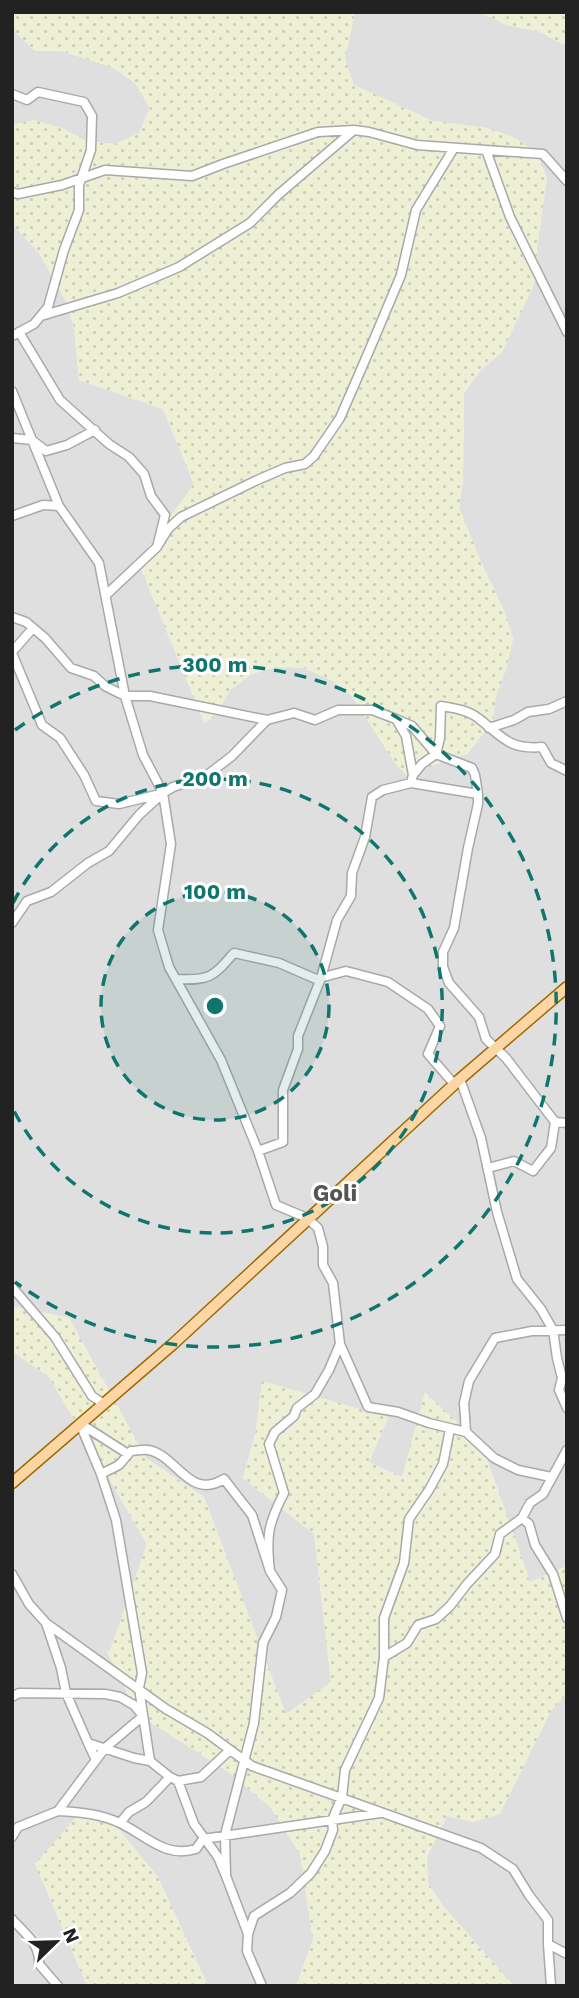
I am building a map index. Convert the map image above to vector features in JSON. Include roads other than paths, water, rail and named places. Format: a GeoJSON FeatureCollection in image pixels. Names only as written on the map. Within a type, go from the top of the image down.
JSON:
{"type":"FeatureCollection","features":[{"type":"Feature","properties":{"kind":"main road"},"geometry":{"type":"LineString","coordinates":[[12,1483],[173,1344],[457,1082],[567,987]]}},
{"type":"Feature","properties":{"kind":"street"},"geometry":{"type":"LineString","coordinates":[[12,94],[27,100],[38,92],[84,102],[92,116],[91,150],[79,184],[79,210],[64,250],[48,307],[34,324],[16,335],[60,400],[109,444],[129,457],[144,474],[151,496],[165,515],[157,547]]}},
{"type":"Feature","properties":{"kind":"street"},"geometry":{"type":"LineString","coordinates":[[41,316],[118,293],[179,267],[250,223],[288,185],[354,130]]}},
{"type":"Feature","properties":{"kind":"street"},"geometry":{"type":"LineString","coordinates":[[12,192],[18,194],[81,179],[105,170],[192,176],[318,132],[354,130],[417,145],[543,154],[567,181]]}},
{"type":"Feature","properties":{"kind":"street"},"geometry":{"type":"LineString","coordinates":[[106,595],[157,547],[168,529],[181,517],[285,468],[305,464],[314,456],[340,418],[401,275],[416,210],[454,148]]}},
{"type":"Feature","properties":{"kind":"street"},"geometry":{"type":"LineString","coordinates":[[486,150],[510,217],[567,332]]}},
{"type":"Feature","properties":{"kind":"street"},"geometry":{"type":"LineString","coordinates":[[12,391],[60,506],[99,563],[125,696],[143,755],[163,793],[171,844],[158,930],[169,967],[221,1060],[258,1151],[276,1205],[307,1218],[318,1228],[323,1247],[323,1265],[334,1283],[340,1344],[368,1407],[398,1412],[466,1432],[494,1458],[518,1469],[551,1477]]}},
{"type":"Feature","properties":{"kind":"street"},"geometry":{"type":"LineString","coordinates":[[12,439],[33,440],[46,451],[67,445],[95,430]]}},
{"type":"Feature","properties":{"kind":"street"},"geometry":{"type":"LineString","coordinates":[[12,516],[43,505],[60,506]]}},
{"type":"Feature","properties":{"kind":"street"},"geometry":{"type":"LineString","coordinates":[[12,617],[26,622],[46,638],[71,668],[94,676],[105,686],[125,696],[171,699],[267,720],[294,713],[315,720],[338,710],[372,710],[412,726],[436,754],[472,768],[478,804],[454,928],[443,952],[443,967],[449,983],[474,1010],[486,1039],[541,1101],[555,1122],[551,1148],[533,1171],[514,1161],[488,1168]]}},
{"type":"Feature","properties":{"kind":"street"},"geometry":{"type":"LineString","coordinates":[[33,628],[12,652],[42,725],[60,738],[84,775],[96,801],[119,804],[163,793]]}},
{"type":"Feature","properties":{"kind":"street"},"geometry":{"type":"LineString","coordinates":[[489,728],[528,712],[549,709],[567,701]]}},
{"type":"Feature","properties":{"kind":"street"},"geometry":{"type":"LineString","coordinates":[[412,779],[422,764],[436,754],[440,738],[441,706],[477,716],[489,728],[517,746],[542,747],[551,763],[567,771]]}},
{"type":"Feature","properties":{"kind":"street"},"geometry":{"type":"LineString","coordinates":[[396,719],[406,736],[412,779]]}},
{"type":"Feature","properties":{"kind":"street"},"geometry":{"type":"LineString","coordinates":[[12,923],[27,901],[51,892],[88,863],[109,851],[139,815],[163,793],[206,776],[232,755],[267,720]]}},
{"type":"Feature","properties":{"kind":"street"},"geometry":{"type":"LineString","coordinates":[[258,1151],[283,1142],[283,1090],[298,1049],[298,1036],[321,978],[337,920],[351,896],[352,873],[365,837],[372,797],[412,779],[478,794]]}},
{"type":"Feature","properties":{"kind":"street"},"geometry":{"type":"LineString","coordinates":[[176,979],[196,980],[215,975],[234,953],[279,963],[316,979],[346,971],[388,982],[429,1009],[440,1026],[428,1054],[457,1082],[488,1168],[497,1212],[517,1279],[553,1330],[562,1378],[559,1390],[567,1408]]}},
{"type":"Feature","properties":{"kind":"street"},"geometry":{"type":"LineString","coordinates":[[555,1122],[567,1123]]}},
{"type":"Feature","properties":{"kind":"street"},"geometry":{"type":"LineString","coordinates":[[12,1287],[55,1337],[92,1396],[104,1404]]}},
{"type":"Feature","properties":{"kind":"street"},"geometry":{"type":"LineString","coordinates":[[466,1432],[464,1403],[468,1381],[495,1338],[532,1331],[567,1330]]}},
{"type":"Feature","properties":{"kind":"street"},"geometry":{"type":"LineString","coordinates":[[270,1572],[267,1545],[271,1519],[284,1493],[269,1444],[275,1432],[294,1416],[297,1408],[315,1394],[340,1344]]}},
{"type":"Feature","properties":{"kind":"street"},"geometry":{"type":"LineString","coordinates":[[80,1424],[128,1454]]}},
{"type":"Feature","properties":{"kind":"street"},"geometry":{"type":"LineString","coordinates":[[80,1424],[101,1474],[116,1520],[142,1673],[139,1688],[150,1761]]}},
{"type":"Feature","properties":{"kind":"street"},"geometry":{"type":"LineString","coordinates":[[262,1986],[247,1951],[248,1934],[254,1916],[290,1893],[311,1873],[325,1850],[332,1830],[332,1820],[342,1797],[345,1770],[379,1698],[384,1657],[384,1618],[404,1563],[409,1519],[443,1464],[450,1429]]}},
{"type":"Feature","properties":{"kind":"street"},"geometry":{"type":"LineString","coordinates":[[101,1474],[119,1465],[131,1451],[149,1450],[168,1461],[192,1482],[216,1484],[225,1479],[252,1515],[270,1572],[282,1591],[276,1617],[263,1643],[258,1703],[225,1835],[226,1876]]}},
{"type":"Feature","properties":{"kind":"street"},"geometry":{"type":"LineString","coordinates":[[384,1657],[407,1643],[418,1625],[436,1619],[450,1606],[495,1554],[500,1534],[522,1518],[530,1503],[544,1494],[567,1450]]}},
{"type":"Feature","properties":{"kind":"street"},"geometry":{"type":"LineString","coordinates":[[522,1518],[529,1524],[534,1545],[553,1574],[567,1618]]}},
{"type":"Feature","properties":{"kind":"street"},"geometry":{"type":"LineString","coordinates":[[12,1574],[29,1604],[46,1623],[166,1709],[252,1766],[481,1848],[513,1869],[548,1920],[551,1986]]}},
{"type":"Feature","properties":{"kind":"street"},"geometry":{"type":"LineString","coordinates":[[46,1623],[66,1693],[96,1760]]}},
{"type":"Feature","properties":{"kind":"street"},"geometry":{"type":"LineString","coordinates":[[12,1697],[19,1693],[105,1694],[120,1697],[134,1705],[143,1716]]}},
{"type":"Feature","properties":{"kind":"street"},"geometry":{"type":"LineString","coordinates":[[58,1811],[105,1748],[143,1716]]}},
{"type":"Feature","properties":{"kind":"street"},"geometry":{"type":"LineString","coordinates":[[88,1743],[150,1761],[174,1779],[194,1825],[218,1857],[248,1934]]}},
{"type":"Feature","properties":{"kind":"street"},"geometry":{"type":"LineString","coordinates":[[120,1823],[128,1812],[146,1802],[174,1779],[201,1777],[230,1750]]}},
{"type":"Feature","properties":{"kind":"street"},"geometry":{"type":"LineString","coordinates":[[12,1836],[15,1826],[58,1811],[84,1812],[120,1823],[168,1850],[182,1853],[196,1849],[202,1839],[381,1813]]}},
{"type":"Feature","properties":{"kind":"street"},"geometry":{"type":"LineString","coordinates":[[12,1919],[30,1935],[40,1955],[40,1964],[58,1986]]}},
{"type":"Feature","properties":{"kind":"street"},"geometry":{"type":"LineString","coordinates":[[548,1944],[567,1954]]}},
{"type":"Feature","properties":{"kind":"district","name":"Goli"},"geometry":{"type":"Point","coordinates":[335,1193]}}]}
